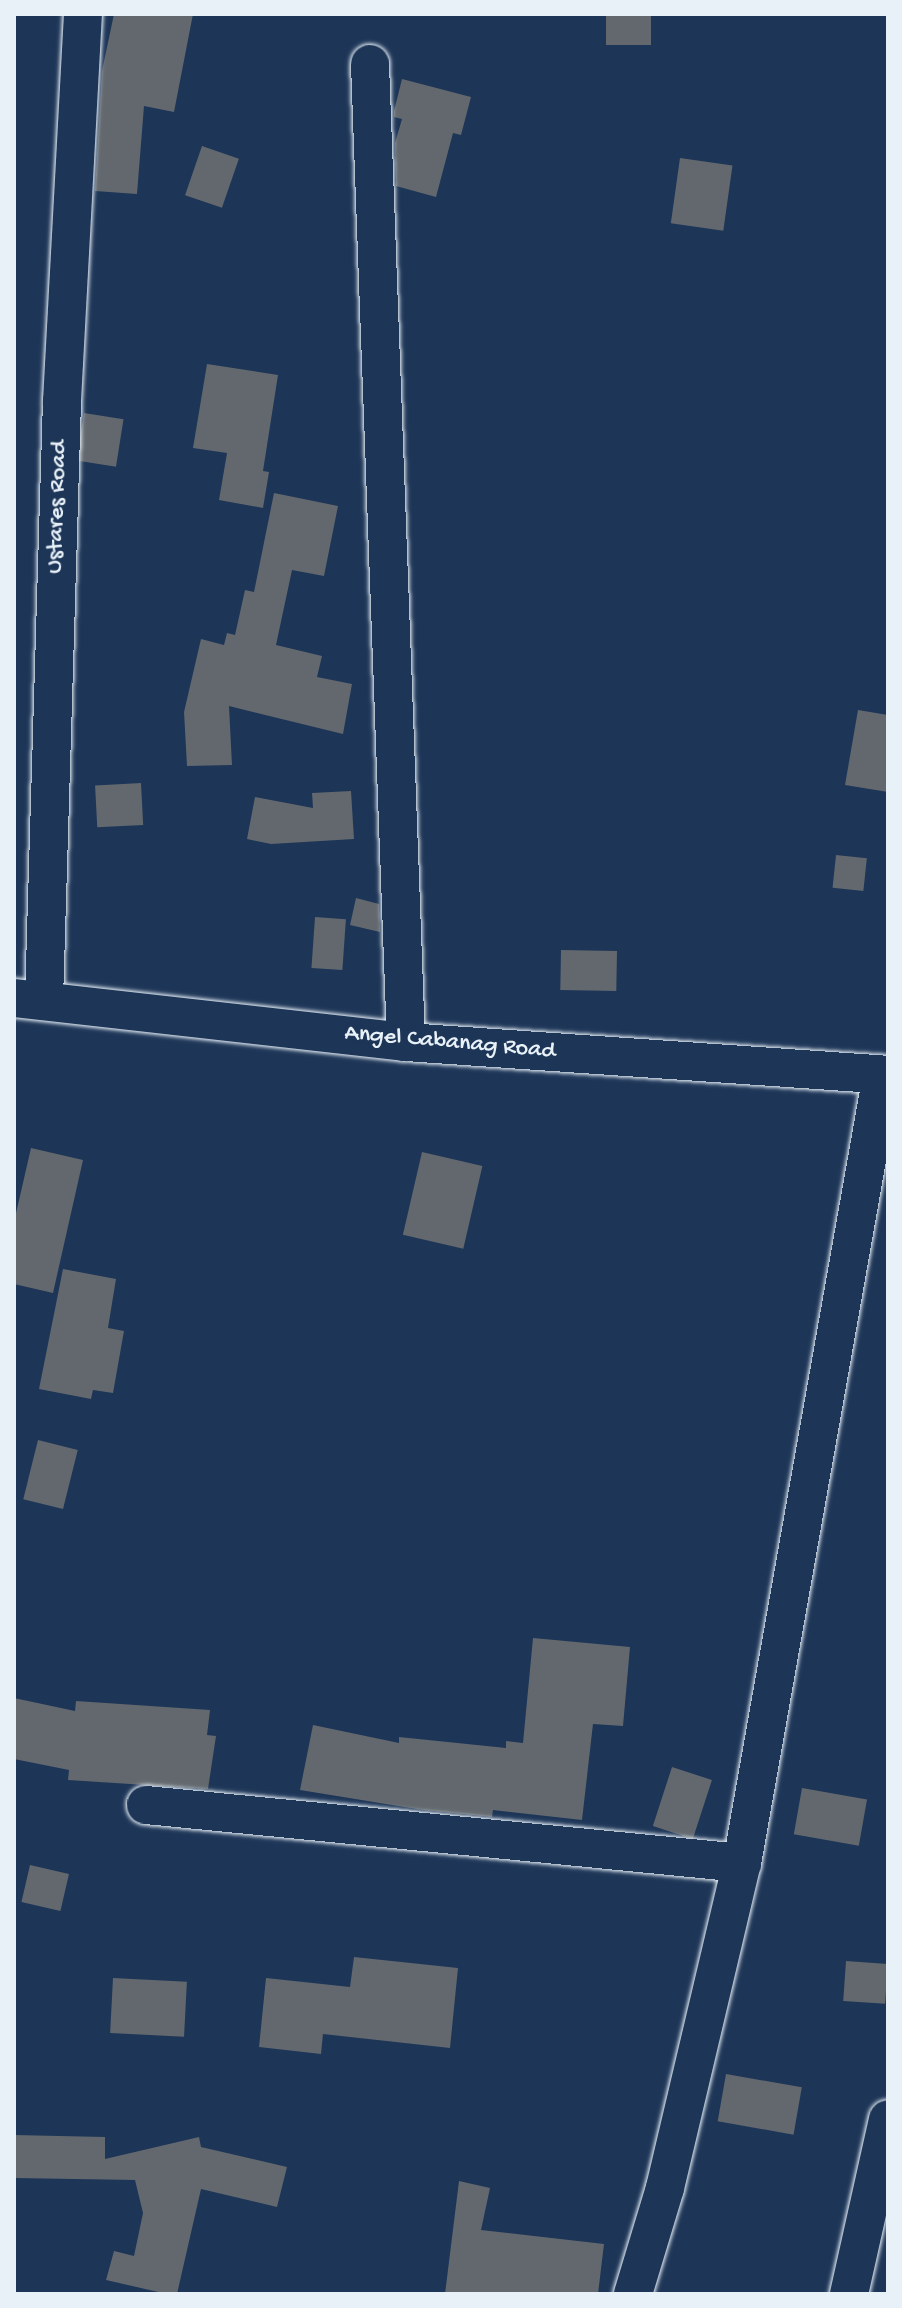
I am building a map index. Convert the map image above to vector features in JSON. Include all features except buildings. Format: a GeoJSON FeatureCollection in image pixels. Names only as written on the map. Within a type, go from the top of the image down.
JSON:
{"type":"FeatureCollection","features":[{"type":"Feature","properties":{"kind":"street","name":"Ustares Road"},"geometry":{"type":"LineString","coordinates":[[29,999],[83,14]]}},
{"type":"Feature","properties":{"kind":"street"},"geometry":{"type":"LineString","coordinates":[[370,64],[406,1042]]}},
{"type":"Feature","properties":{"kind":"street","name":"Angel Cabanag Road"},"geometry":{"type":"LineString","coordinates":[[29,999],[406,1042],[885,1075]]}},
{"type":"Feature","properties":{"kind":"street"},"geometry":{"type":"LineString","coordinates":[[633,2294],[665,2188],[742,1863],[885,1075]]}},
{"type":"Feature","properties":{"kind":"street"},"geometry":{"type":"LineString","coordinates":[[146,1805],[742,1863]]}},
{"type":"Feature","properties":{"kind":"street"},"geometry":{"type":"LineString","coordinates":[[849,2294],[888,2119]]}}]}
